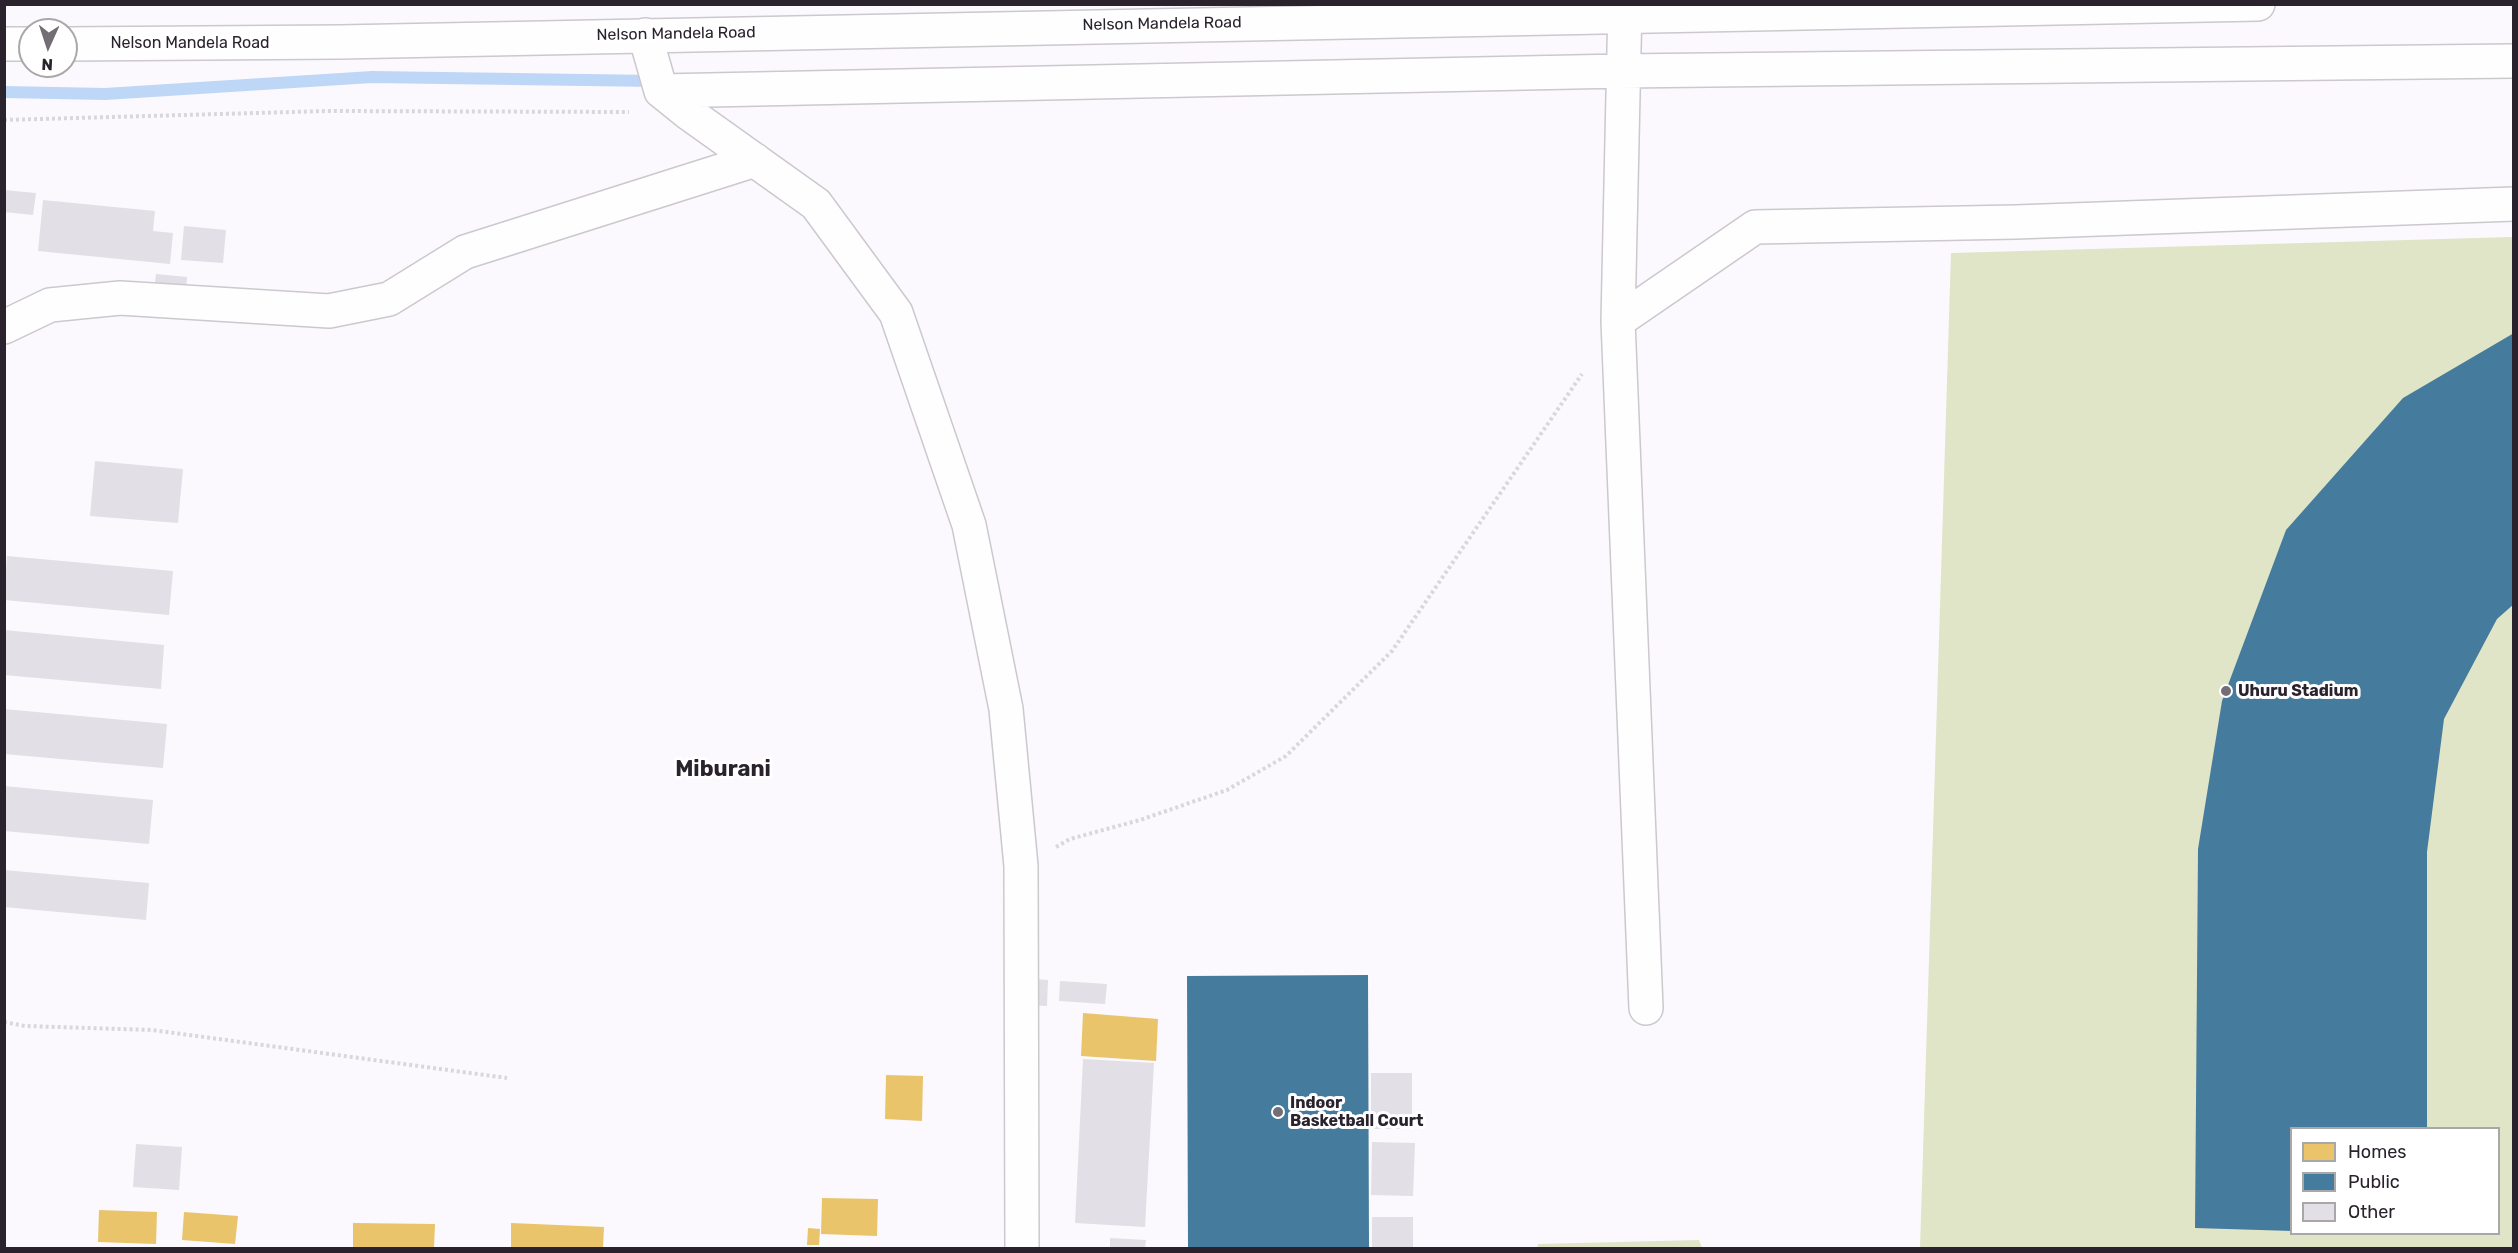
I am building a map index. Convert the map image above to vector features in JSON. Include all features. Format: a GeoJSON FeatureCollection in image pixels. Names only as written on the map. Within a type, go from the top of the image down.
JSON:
{"type":"FeatureCollection","features":[{"type":"Feature","properties":{"kind":"main road","name":"Nelson Mandela Road"},"geometry":{"type":"LineString","coordinates":[[78,44],[340,42],[1624,10],[2258,4]]}},
{"type":"Feature","properties":{"kind":"main road"},"geometry":{"type":"LineString","coordinates":[[1624,10],[1621,71],[1618,321],[1646,1008]]}},
{"type":"Feature","properties":{"kind":"main road"},"geometry":{"type":"LineString","coordinates":[[645,34],[661,91],[816,204],[896,313],[969,525],[1006,709],[1021,866],[1022,1248]]}},
{"type":"Feature","properties":{"kind":"main road"},"geometry":{"type":"LineString","coordinates":[[661,91],[1621,71],[2514,61]]}},
{"type":"Feature","properties":{"kind":"main road"},"geometry":{"type":"LineString","coordinates":[[4,327],[50,305],[120,298],[330,310],[389,299],[465,252],[755,160]]}},
{"type":"Feature","properties":{"kind":"main road"},"geometry":{"type":"LineString","coordinates":[[1618,321],[1755,227],[2027,221],[2514,204]]}},
{"type":"Feature","properties":{"kind":"path"},"geometry":{"type":"LineString","coordinates":[[1021,866],[1070,839],[1140,820],[1227,790],[1286,756],[1392,651],[1585,370]]}},
{"type":"Feature","properties":{"kind":"path"},"geometry":{"type":"LineString","coordinates":[[4,1022],[25,1026],[152,1030],[507,1078]]}},
{"type":"Feature","properties":{"kind":"green space","name":"Uhuru Stadium"},"geometry":{"type":"Polygon","coordinates":[[[2513,237],[2513,1248],[1920,1248],[1951,253],[2513,237]]]}},
{"type":"Feature","properties":{"kind":"green space"},"geometry":{"type":"Polygon","coordinates":[[[1699,1240],[1702,1248],[1537,1248],[1538,1244],[1699,1240]]]}},
{"type":"Feature","properties":{"kind":"building: Homes"},"geometry":{"type":"Polygon","coordinates":[[[1083,1013],[1158,1019],[1156,1061],[1081,1056],[1083,1013]]]}},
{"type":"Feature","properties":{"kind":"building: Homes"},"geometry":{"type":"Polygon","coordinates":[[[886,1075],[923,1076],[922,1121],[885,1119],[886,1075]]]}},
{"type":"Feature","properties":{"kind":"building: Homes"},"geometry":{"type":"Polygon","coordinates":[[[822,1198],[878,1199],[877,1236],[821,1234],[822,1198]]]}},
{"type":"Feature","properties":{"kind":"building: Homes"},"geometry":{"type":"Polygon","coordinates":[[[99,1210],[157,1212],[156,1244],[98,1242],[99,1210]]]}},
{"type":"Feature","properties":{"kind":"building: Homes"},"geometry":{"type":"Polygon","coordinates":[[[184,1212],[238,1216],[235,1244],[182,1240],[184,1212]]]}},
{"type":"Feature","properties":{"kind":"building: Homes"},"geometry":{"type":"Polygon","coordinates":[[[353,1223],[435,1224],[434,1248],[353,1248],[353,1223]]]}},
{"type":"Feature","properties":{"kind":"building: Homes"},"geometry":{"type":"Polygon","coordinates":[[[511,1223],[604,1227],[603,1248],[511,1248],[511,1223]]]}},
{"type":"Feature","properties":{"kind":"building: Homes"},"geometry":{"type":"Polygon","coordinates":[[[808,1228],[820,1229],[819,1245],[807,1245],[808,1228]]]}},
{"type":"Feature","properties":{"kind":"building: Public"},"geometry":{"type":"Polygon","coordinates":[[[2514,333],[2514,604],[2497,619],[2444,719],[2427,852],[2427,1127],[2290,1127],[2290,1231],[2195,1228],[2198,849],[2222,701],[2286,530],[2403,398],[2514,333]]]}},
{"type":"Feature","properties":{"kind":"building: Public","name":"Indoor Basketball Court"},"geometry":{"type":"Polygon","coordinates":[[[1368,975],[1369,1248],[1188,1248],[1187,976],[1368,975]]]}},
{"type":"Feature","properties":{"kind":"building: Other"},"geometry":{"type":"Polygon","coordinates":[[[4,190],[36,193],[33,215],[4,212],[4,190]]]}},
{"type":"Feature","properties":{"kind":"building: Other"},"geometry":{"type":"Polygon","coordinates":[[[43,200],[155,211],[153,231],[173,233],[170,264],[38,251],[43,200]]]}},
{"type":"Feature","properties":{"kind":"building: Other"},"geometry":{"type":"Polygon","coordinates":[[[184,226],[226,230],[223,263],[181,260],[184,226]]]}},
{"type":"Feature","properties":{"kind":"building: Other"},"geometry":{"type":"Polygon","coordinates":[[[156,274],[187,277],[186,292],[154,290],[156,274]]]}},
{"type":"Feature","properties":{"kind":"building: Other"},"geometry":{"type":"Polygon","coordinates":[[[95,461],[183,469],[178,523],[90,516],[95,461]]]}},
{"type":"Feature","properties":{"kind":"building: Other"},"geometry":{"type":"Polygon","coordinates":[[[7,556],[173,571],[169,615],[4,600],[7,556]]]}},
{"type":"Feature","properties":{"kind":"building: Other"},"geometry":{"type":"Polygon","coordinates":[[[4,630],[164,645],[161,689],[4,675],[4,630]]]}},
{"type":"Feature","properties":{"kind":"building: Other"},"geometry":{"type":"Polygon","coordinates":[[[4,709],[167,724],[163,768],[4,754],[4,709]]]}},
{"type":"Feature","properties":{"kind":"building: Other"},"geometry":{"type":"Polygon","coordinates":[[[4,786],[153,800],[149,844],[4,831],[4,786]]]}},
{"type":"Feature","properties":{"kind":"building: Other"},"geometry":{"type":"Polygon","coordinates":[[[4,870],[149,883],[146,920],[4,907],[4,870]]]}},
{"type":"Feature","properties":{"kind":"building: Other"},"geometry":{"type":"Polygon","coordinates":[[[1025,978],[1048,980],[1047,1006],[1024,1005],[1025,978]]]}},
{"type":"Feature","properties":{"kind":"building: Other"},"geometry":{"type":"Polygon","coordinates":[[[1060,981],[1107,984],[1105,1004],[1059,1001],[1060,981]]]}},
{"type":"Feature","properties":{"kind":"building: Other"},"geometry":{"type":"Polygon","coordinates":[[[1083,1059],[1154,1063],[1145,1227],[1075,1223],[1083,1059]]]}},
{"type":"Feature","properties":{"kind":"building: Other"},"geometry":{"type":"Polygon","coordinates":[[[1371,1073],[1412,1073],[1412,1129],[1371,1129],[1371,1073]]]}},
{"type":"Feature","properties":{"kind":"building: Other"},"geometry":{"type":"Polygon","coordinates":[[[1372,1142],[1415,1143],[1413,1196],[1371,1195],[1372,1142]]]}},
{"type":"Feature","properties":{"kind":"building: Other"},"geometry":{"type":"Polygon","coordinates":[[[136,1144],[182,1147],[179,1190],[133,1187],[136,1144]]]}},
{"type":"Feature","properties":{"kind":"building: Other"},"geometry":{"type":"Polygon","coordinates":[[[1372,1217],[1413,1217],[1413,1248],[1372,1248],[1372,1217]]]}},
{"type":"Feature","properties":{"kind":"building: Other"},"geometry":{"type":"Polygon","coordinates":[[[1110,1238],[1146,1240],[1145,1248],[1110,1248],[1110,1238]]]}},
{"type":"Feature","properties":{"kind":"waterway"},"geometry":{"type":"LineString","coordinates":[[4,92],[105,94],[372,77],[656,81]]}},
{"type":"Feature","properties":{"kind":"place","name":"Uhuru Stadium"},"geometry":{"type":"Point","coordinates":[2226,691]}},
{"type":"Feature","properties":{"kind":"place","name":"Indoor Basketball Court"},"geometry":{"type":"Point","coordinates":[1278,1112]}},
{"type":"Feature","properties":{"kind":"district","name":"Miburani"},"geometry":{"type":"Point","coordinates":[723,770]}}]}
